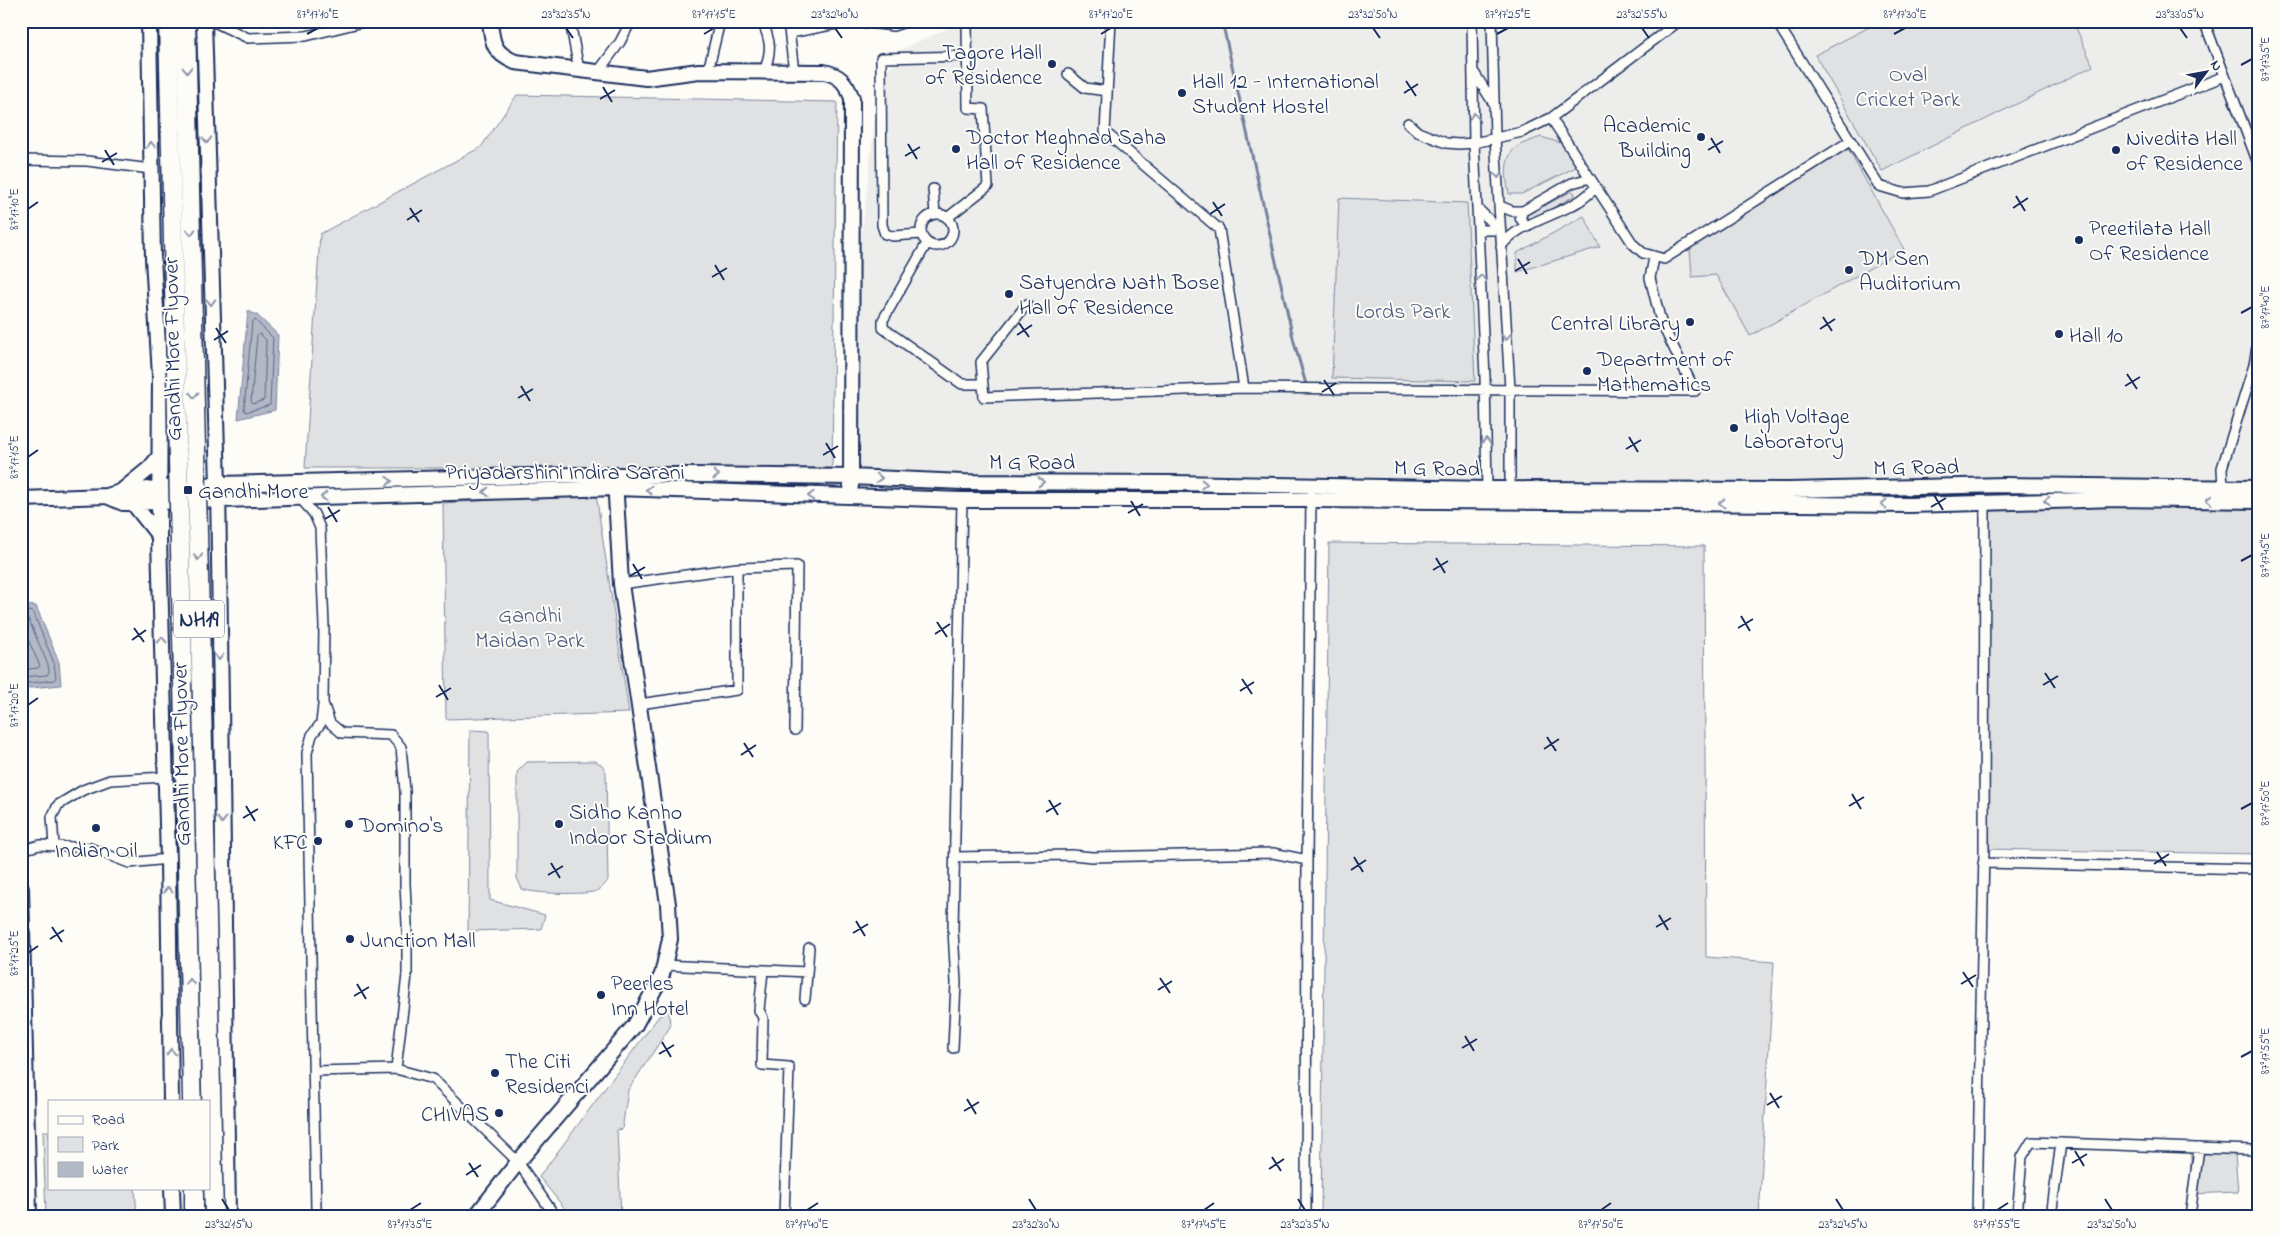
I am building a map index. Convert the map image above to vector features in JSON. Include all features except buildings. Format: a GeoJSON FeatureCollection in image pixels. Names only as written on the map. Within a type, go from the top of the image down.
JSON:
{"type":"FeatureCollection","features":[{"type":"Feature","properties":{"kind":"highway","name":"Gandhi More Flyover"},"geometry":{"type":"LineString","coordinates":[[168,21],[192,1100]]}},
{"type":"Feature","properties":{"kind":"highway","name":"Gandhi More Flyover"},"geometry":{"type":"LineString","coordinates":[[186,21],[214,1216]]}},
{"type":"Feature","properties":{"kind":"highway"},"geometry":{"type":"LineString","coordinates":[[194,1190],[194,1216]]}},
{"type":"Feature","properties":{"kind":"street"},"geometry":{"type":"LineString","coordinates":[[149,21],[153,258],[160,376],[159,536],[168,859],[171,1100]]}},
{"type":"Feature","properties":{"kind":"street"},"geometry":{"type":"LineString","coordinates":[[204,21],[218,484],[228,1216]]}},
{"type":"Feature","properties":{"kind":"street"},"geometry":{"type":"LineString","coordinates":[[212,21],[248,38],[306,36],[367,21]]}},
{"type":"Feature","properties":{"kind":"street"},"geometry":{"type":"LineString","coordinates":[[490,21],[495,46],[500,55],[515,62],[646,78],[708,71],[836,74],[847,84],[852,98],[851,497]]}},
{"type":"Feature","properties":{"kind":"street"},"geometry":{"type":"LineString","coordinates":[[570,21],[579,70]]}},
{"type":"Feature","properties":{"kind":"street"},"geometry":{"type":"LineString","coordinates":[[598,72],[620,42],[631,21]]}},
{"type":"Feature","properties":{"kind":"street"},"geometry":{"type":"LineString","coordinates":[[708,71],[720,21]]}},
{"type":"Feature","properties":{"kind":"street"},"geometry":{"type":"LineString","coordinates":[[762,21],[770,39],[770,55],[764,72]]}},
{"type":"Feature","properties":{"kind":"street"},"geometry":{"type":"LineString","coordinates":[[788,21],[794,72]]}},
{"type":"Feature","properties":{"kind":"street"},"geometry":{"type":"LineString","coordinates":[[790,33],[853,21],[893,26],[909,21]]}},
{"type":"Feature","properties":{"kind":"street"},"geometry":{"type":"LineString","coordinates":[[947,218],[988,186],[983,109],[968,108],[967,21]]}},
{"type":"Feature","properties":{"kind":"street"},"geometry":{"type":"LineString","coordinates":[[1111,21],[1105,132],[1219,229],[1244,388]]}},
{"type":"Feature","properties":{"kind":"street"},"geometry":{"type":"LineString","coordinates":[[1472,21],[1474,143],[1485,390],[1487,495]]}},
{"type":"Feature","properties":{"kind":"street"},"geometry":{"type":"LineString","coordinates":[[1492,21],[1495,137],[1510,389],[1510,495],[1900,505],[2117,499],[2258,500]]}},
{"type":"Feature","properties":{"kind":"street"},"geometry":{"type":"LineString","coordinates":[[1408,123],[1418,132],[1446,143],[1474,143],[1522,132],[1551,118],[1674,25],[1674,21]]}},
{"type":"Feature","properties":{"kind":"street"},"geometry":{"type":"LineString","coordinates":[[1776,21],[1879,186],[1902,193],[1929,192],[2225,76]]}},
{"type":"Feature","properties":{"kind":"street"},"geometry":{"type":"LineString","coordinates":[[2204,21],[2258,163]]}},
{"type":"Feature","properties":{"kind":"street"},"geometry":{"type":"LineString","coordinates":[[921,234],[892,236],[886,234],[882,225],[881,58],[968,56]]}},
{"type":"Feature","properties":{"kind":"street"},"geometry":{"type":"LineString","coordinates":[[1473,71],[1494,104]]}},
{"type":"Feature","properties":{"kind":"street"},"geometry":{"type":"LineString","coordinates":[[1068,74],[1085,88],[1107,91]]}},
{"type":"Feature","properties":{"kind":"street"},"geometry":{"type":"LineString","coordinates":[[1551,118],[1633,244],[1643,253],[1654,258],[1664,259],[1850,141]]}},
{"type":"Feature","properties":{"kind":"street"},"geometry":{"type":"LineString","coordinates":[[21,160],[87,161],[151,169]]}},
{"type":"Feature","properties":{"kind":"street"},"geometry":{"type":"LineString","coordinates":[[1500,206],[1512,211],[1523,211],[1572,183],[1590,178]]}},
{"type":"Feature","properties":{"kind":"street"},"geometry":{"type":"LineString","coordinates":[[1501,247],[1505,241],[1527,227],[1580,201],[1596,187]]}},
{"type":"Feature","properties":{"kind":"street"},"geometry":{"type":"LineString","coordinates":[[933,189],[935,214]]}},
{"type":"Feature","properties":{"kind":"street"},"geometry":{"type":"LineString","coordinates":[[1478,209],[1500,230]]}},
{"type":"Feature","properties":{"kind":"street"},"geometry":{"type":"LineString","coordinates":[[1523,211],[1520,218],[1527,227]]}},
{"type":"Feature","properties":{"kind":"street"},"geometry":{"type":"LineString","coordinates":[[935,214],[947,218],[954,230],[951,240],[947,244],[937,247],[927,243],[921,234],[921,228],[925,219],[935,214]]}},
{"type":"Feature","properties":{"kind":"street"},"geometry":{"type":"LineString","coordinates":[[1478,230],[1500,230]]}},
{"type":"Feature","properties":{"kind":"street"},"geometry":{"type":"LineString","coordinates":[[927,243],[883,320],[883,328],[962,384],[983,384]]}},
{"type":"Feature","properties":{"kind":"street"},"geometry":{"type":"LineString","coordinates":[[1027,304],[981,362],[984,397],[1244,388],[1695,391],[1661,322],[1650,278],[1654,258]]}},
{"type":"Feature","properties":{"kind":"street"},"geometry":{"type":"LineString","coordinates":[[2223,489],[2222,468],[2254,365],[2258,341]]}},
{"type":"Feature","properties":{"kind":"street"},"geometry":{"type":"LineString","coordinates":[[123,491],[150,468],[159,456]]}},
{"type":"Feature","properties":{"kind":"street"},"geometry":{"type":"LineString","coordinates":[[217,462],[232,476],[254,484]]}},
{"type":"Feature","properties":{"kind":"street","name":"M G Road"},"geometry":{"type":"LineString","coordinates":[[615,482],[851,477],[1311,493],[1487,495],[2005,485],[2258,488]]}},
{"type":"Feature","properties":{"kind":"street"},"geometry":{"type":"LineString","coordinates":[[476,1216],[518,1162],[635,1025],[662,975],[670,939],[668,904],[621,584],[615,482]]}},
{"type":"Feature","properties":{"kind":"street","name":"Priyadarshini Indira Sarani"},"geometry":{"type":"LineString","coordinates":[[159,495],[218,484],[615,482],[851,497],[962,500],[1311,493]]}},
{"type":"Feature","properties":{"kind":"street","name":"Priyadarshini Indira Sarani"},"geometry":{"type":"LineString","coordinates":[[21,499],[107,496],[123,491],[218,501],[255,500],[615,482]]}},
{"type":"Feature","properties":{"kind":"street"},"geometry":{"type":"LineString","coordinates":[[1306,1216],[1311,493]]}},
{"type":"Feature","properties":{"kind":"street"},"geometry":{"type":"LineString","coordinates":[[107,496],[123,503],[159,495]]}},
{"type":"Feature","properties":{"kind":"street"},"geometry":{"type":"LineString","coordinates":[[300,498],[314,514],[320,528],[324,626],[321,722],[312,735],[307,753],[316,1209],[319,1216]]}},
{"type":"Feature","properties":{"kind":"street"},"geometry":{"type":"LineString","coordinates":[[218,522],[226,510],[255,500]]}},
{"type":"Feature","properties":{"kind":"street"},"geometry":{"type":"LineString","coordinates":[[953,1048],[956,983],[954,930],[962,500]]}},
{"type":"Feature","properties":{"kind":"street"},"geometry":{"type":"LineString","coordinates":[[132,502],[159,536]]}},
{"type":"Feature","properties":{"kind":"street"},"geometry":{"type":"LineString","coordinates":[[1977,1216],[1983,863],[1985,503]]}},
{"type":"Feature","properties":{"kind":"street"},"geometry":{"type":"LineString","coordinates":[[621,584],[737,568],[797,566],[795,730]]}},
{"type":"Feature","properties":{"kind":"street"},"geometry":{"type":"LineString","coordinates":[[639,704],[737,690],[737,568]]}},
{"type":"Feature","properties":{"kind":"street"},"geometry":{"type":"LineString","coordinates":[[323,703],[330,723],[342,733],[391,735],[401,747],[405,791],[407,958],[396,1069]]}},
{"type":"Feature","properties":{"kind":"street"},"geometry":{"type":"LineString","coordinates":[[54,846],[52,817],[58,805],[66,800],[83,790],[110,780],[166,777]]}},
{"type":"Feature","properties":{"kind":"street"},"geometry":{"type":"LineString","coordinates":[[21,850],[40,845],[90,848],[129,863],[168,859]]}},
{"type":"Feature","properties":{"kind":"street"},"geometry":{"type":"LineString","coordinates":[[955,857],[1072,855],[1092,857],[1273,853],[1307,860]]}},
{"type":"Feature","properties":{"kind":"street"},"geometry":{"type":"LineString","coordinates":[[1983,863],[2258,870]]}},
{"type":"Feature","properties":{"kind":"street"},"geometry":{"type":"LineString","coordinates":[[21,888],[29,1216]]}},
{"type":"Feature","properties":{"kind":"street"},"geometry":{"type":"LineString","coordinates":[[805,999],[809,948]]}},
{"type":"Feature","properties":{"kind":"street"},"geometry":{"type":"LineString","coordinates":[[664,965],[807,972]]}},
{"type":"Feature","properties":{"kind":"street"},"geometry":{"type":"LineString","coordinates":[[763,970],[758,1010],[763,1018],[762,1065],[789,1067],[784,1216]]}},
{"type":"Feature","properties":{"kind":"street"},"geometry":{"type":"LineString","coordinates":[[314,1071],[396,1069],[433,1080],[518,1162],[556,1216]]}},
{"type":"Feature","properties":{"kind":"street"},"geometry":{"type":"LineString","coordinates":[[2017,1216],[2022,1157],[2031,1142],[2252,1150]]}},
{"type":"Feature","properties":{"kind":"street"},"geometry":{"type":"LineString","coordinates":[[2051,1216],[2061,1143]]}},
{"type":"Feature","properties":{"kind":"street"},"geometry":{"type":"LineString","coordinates":[[2190,1216],[2199,1148]]}},
{"type":"Feature","properties":{"kind":"street"},"geometry":{"type":"LineString","coordinates":[[172,1190],[173,1216]]}},
{"type":"Feature","properties":{"kind":"shaded area"},"geometry":{"type":"Polygon","coordinates":[[[958,21],[2258,21],[2258,480],[1872,494],[854,481],[861,241],[880,73],[892,66],[895,52],[942,31],[958,21]]]}},
{"type":"Feature","properties":{"kind":"green space","name":"Oval Cricket Park"},"geometry":{"type":"Polygon","coordinates":[[[1881,21],[2073,21],[2093,66],[1882,171],[1815,55],[1881,21]]]}},
{"type":"Feature","properties":{"kind":"green space"},"geometry":{"type":"Polygon","coordinates":[[[517,95],[837,102],[832,468],[305,468],[320,234],[481,147],[517,95]]]}},
{"type":"Feature","properties":{"kind":"green space"},"geometry":{"type":"Polygon","coordinates":[[[1541,137],[1564,144],[1576,167],[1522,194],[1509,194],[1506,170],[1511,153],[1515,148],[1541,137]]]}},
{"type":"Feature","properties":{"kind":"green space"},"geometry":{"type":"Polygon","coordinates":[[[1848,149],[1904,249],[1750,336],[1716,275],[1692,277],[1690,248],[1848,149]]]}},
{"type":"Feature","properties":{"kind":"green space"},"geometry":{"type":"Polygon","coordinates":[[[1572,191],[1575,193],[1574,196],[1531,220],[1528,219],[1527,215],[1572,191]]]}},
{"type":"Feature","properties":{"kind":"green space","name":"Lords Park"},"geometry":{"type":"Polygon","coordinates":[[[1339,198],[1467,203],[1475,381],[1332,378],[1339,198]]]}},
{"type":"Feature","properties":{"kind":"green space"},"geometry":{"type":"Polygon","coordinates":[[[1584,216],[1600,247],[1517,272],[1517,253],[1584,216]]]}},
{"type":"Feature","properties":{"kind":"green space","name":"Gandhi Maidan Park"},"geometry":{"type":"Polygon","coordinates":[[[596,494],[629,713],[446,719],[443,503],[596,494]]]}},
{"type":"Feature","properties":{"kind":"green space"},"geometry":{"type":"Polygon","coordinates":[[[1990,504],[2258,505],[2258,854],[1984,849],[1990,504]]]}},
{"type":"Feature","properties":{"kind":"green space"},"geometry":{"type":"Polygon","coordinates":[[[1329,543],[1704,546],[1706,957],[1774,962],[1759,1216],[1493,1216],[1496,1208],[1485,1216],[1321,1216],[1329,543]]]}},
{"type":"Feature","properties":{"kind":"green space"},"geometry":{"type":"Polygon","coordinates":[[[470,730],[489,731],[490,900],[545,915],[541,929],[468,931],[470,730]]]}},
{"type":"Feature","properties":{"kind":"green space"},"geometry":{"type":"Polygon","coordinates":[[[595,761],[602,765],[606,772],[608,880],[600,889],[591,892],[547,893],[522,889],[517,878],[517,772],[527,762],[595,761]]]}},
{"type":"Feature","properties":{"kind":"green space"},"geometry":{"type":"Polygon","coordinates":[[[669,1010],[670,1027],[628,1090],[622,1130],[617,1129],[621,1216],[571,1216],[539,1177],[659,1016],[669,1010]]]}},
{"type":"Feature","properties":{"kind":"green space"},"geometry":{"type":"Polygon","coordinates":[[[43,1131],[48,1131],[48,1190],[135,1190],[137,1216],[46,1216],[43,1131]]]}},
{"type":"Feature","properties":{"kind":"green space"},"geometry":{"type":"Polygon","coordinates":[[[2191,1152],[2235,1154],[2238,1192],[2191,1194],[2191,1152]]]}},
{"type":"Feature","properties":{"kind":"water"},"geometry":{"type":"Polygon","coordinates":[[[248,311],[257,315],[278,335],[275,410],[238,419],[248,311]]]}},
{"type":"Feature","properties":{"kind":"water"},"geometry":{"type":"Polygon","coordinates":[[[21,605],[36,606],[59,662],[61,685],[21,689],[21,605]]]}},
{"type":"Feature","properties":{"kind":"waterway"},"geometry":{"type":"LineString","coordinates":[[1222,21],[1294,342],[1307,388]]}},
{"type":"Feature","properties":{"kind":"place","name":"Tagore Hall of Residence"},"geometry":{"type":"Point","coordinates":[1052,64]}},
{"type":"Feature","properties":{"kind":"place","name":"Hall 12 - International Student Hostel"},"geometry":{"type":"Point","coordinates":[1182,93]}},
{"type":"Feature","properties":{"kind":"place","name":"Academic Building"},"geometry":{"type":"Point","coordinates":[1701,137]}},
{"type":"Feature","properties":{"kind":"place","name":"Doctor Meghnad Saha Hall of Residence"},"geometry":{"type":"Point","coordinates":[956,149]}},
{"type":"Feature","properties":{"kind":"place","name":"Nivedita Hall of Residence"},"geometry":{"type":"Point","coordinates":[2116,150]}},
{"type":"Feature","properties":{"kind":"place","name":"Preetilata Hall Of Residence"},"geometry":{"type":"Point","coordinates":[2079,240]}},
{"type":"Feature","properties":{"kind":"place","name":"DM Sen Auditorium"},"geometry":{"type":"Point","coordinates":[1849,270]}},
{"type":"Feature","properties":{"kind":"place","name":"Satyendra Nath Bose Hall of Residence"},"geometry":{"type":"Point","coordinates":[1009,294]}},
{"type":"Feature","properties":{"kind":"place","name":"Central Library"},"geometry":{"type":"Point","coordinates":[1690,322]}},
{"type":"Feature","properties":{"kind":"place","name":"Hall 10"},"geometry":{"type":"Point","coordinates":[2059,334]}},
{"type":"Feature","properties":{"kind":"place","name":"Department of Mathematics"},"geometry":{"type":"Point","coordinates":[1587,371]}},
{"type":"Feature","properties":{"kind":"place","name":"High Voltage Laboratory"},"geometry":{"type":"Point","coordinates":[1734,428]}},
{"type":"Feature","properties":{"kind":"place","name":"Gandhi More"},"geometry":{"type":"Point","coordinates":[188,490]}},
{"type":"Feature","properties":{"kind":"place","name":"Domino's"},"geometry":{"type":"Point","coordinates":[349,824]}},
{"type":"Feature","properties":{"kind":"place","name":"Sidho Kanho Indoor Stadium"},"geometry":{"type":"Point","coordinates":[559,824]}},
{"type":"Feature","properties":{"kind":"place","name":"Indian Oil"},"geometry":{"type":"Point","coordinates":[96,828]}},
{"type":"Feature","properties":{"kind":"place","name":"KFC"},"geometry":{"type":"Point","coordinates":[318,841]}},
{"type":"Feature","properties":{"kind":"place","name":"Junction Mall"},"geometry":{"type":"Point","coordinates":[350,939]}},
{"type":"Feature","properties":{"kind":"place","name":"Peerles Inn Hotel"},"geometry":{"type":"Point","coordinates":[601,995]}},
{"type":"Feature","properties":{"kind":"place","name":"The Citi Residenci"},"geometry":{"type":"Point","coordinates":[495,1073]}},
{"type":"Feature","properties":{"kind":"place","name":"CHIVAS"},"geometry":{"type":"Point","coordinates":[499,1113]}}]}
